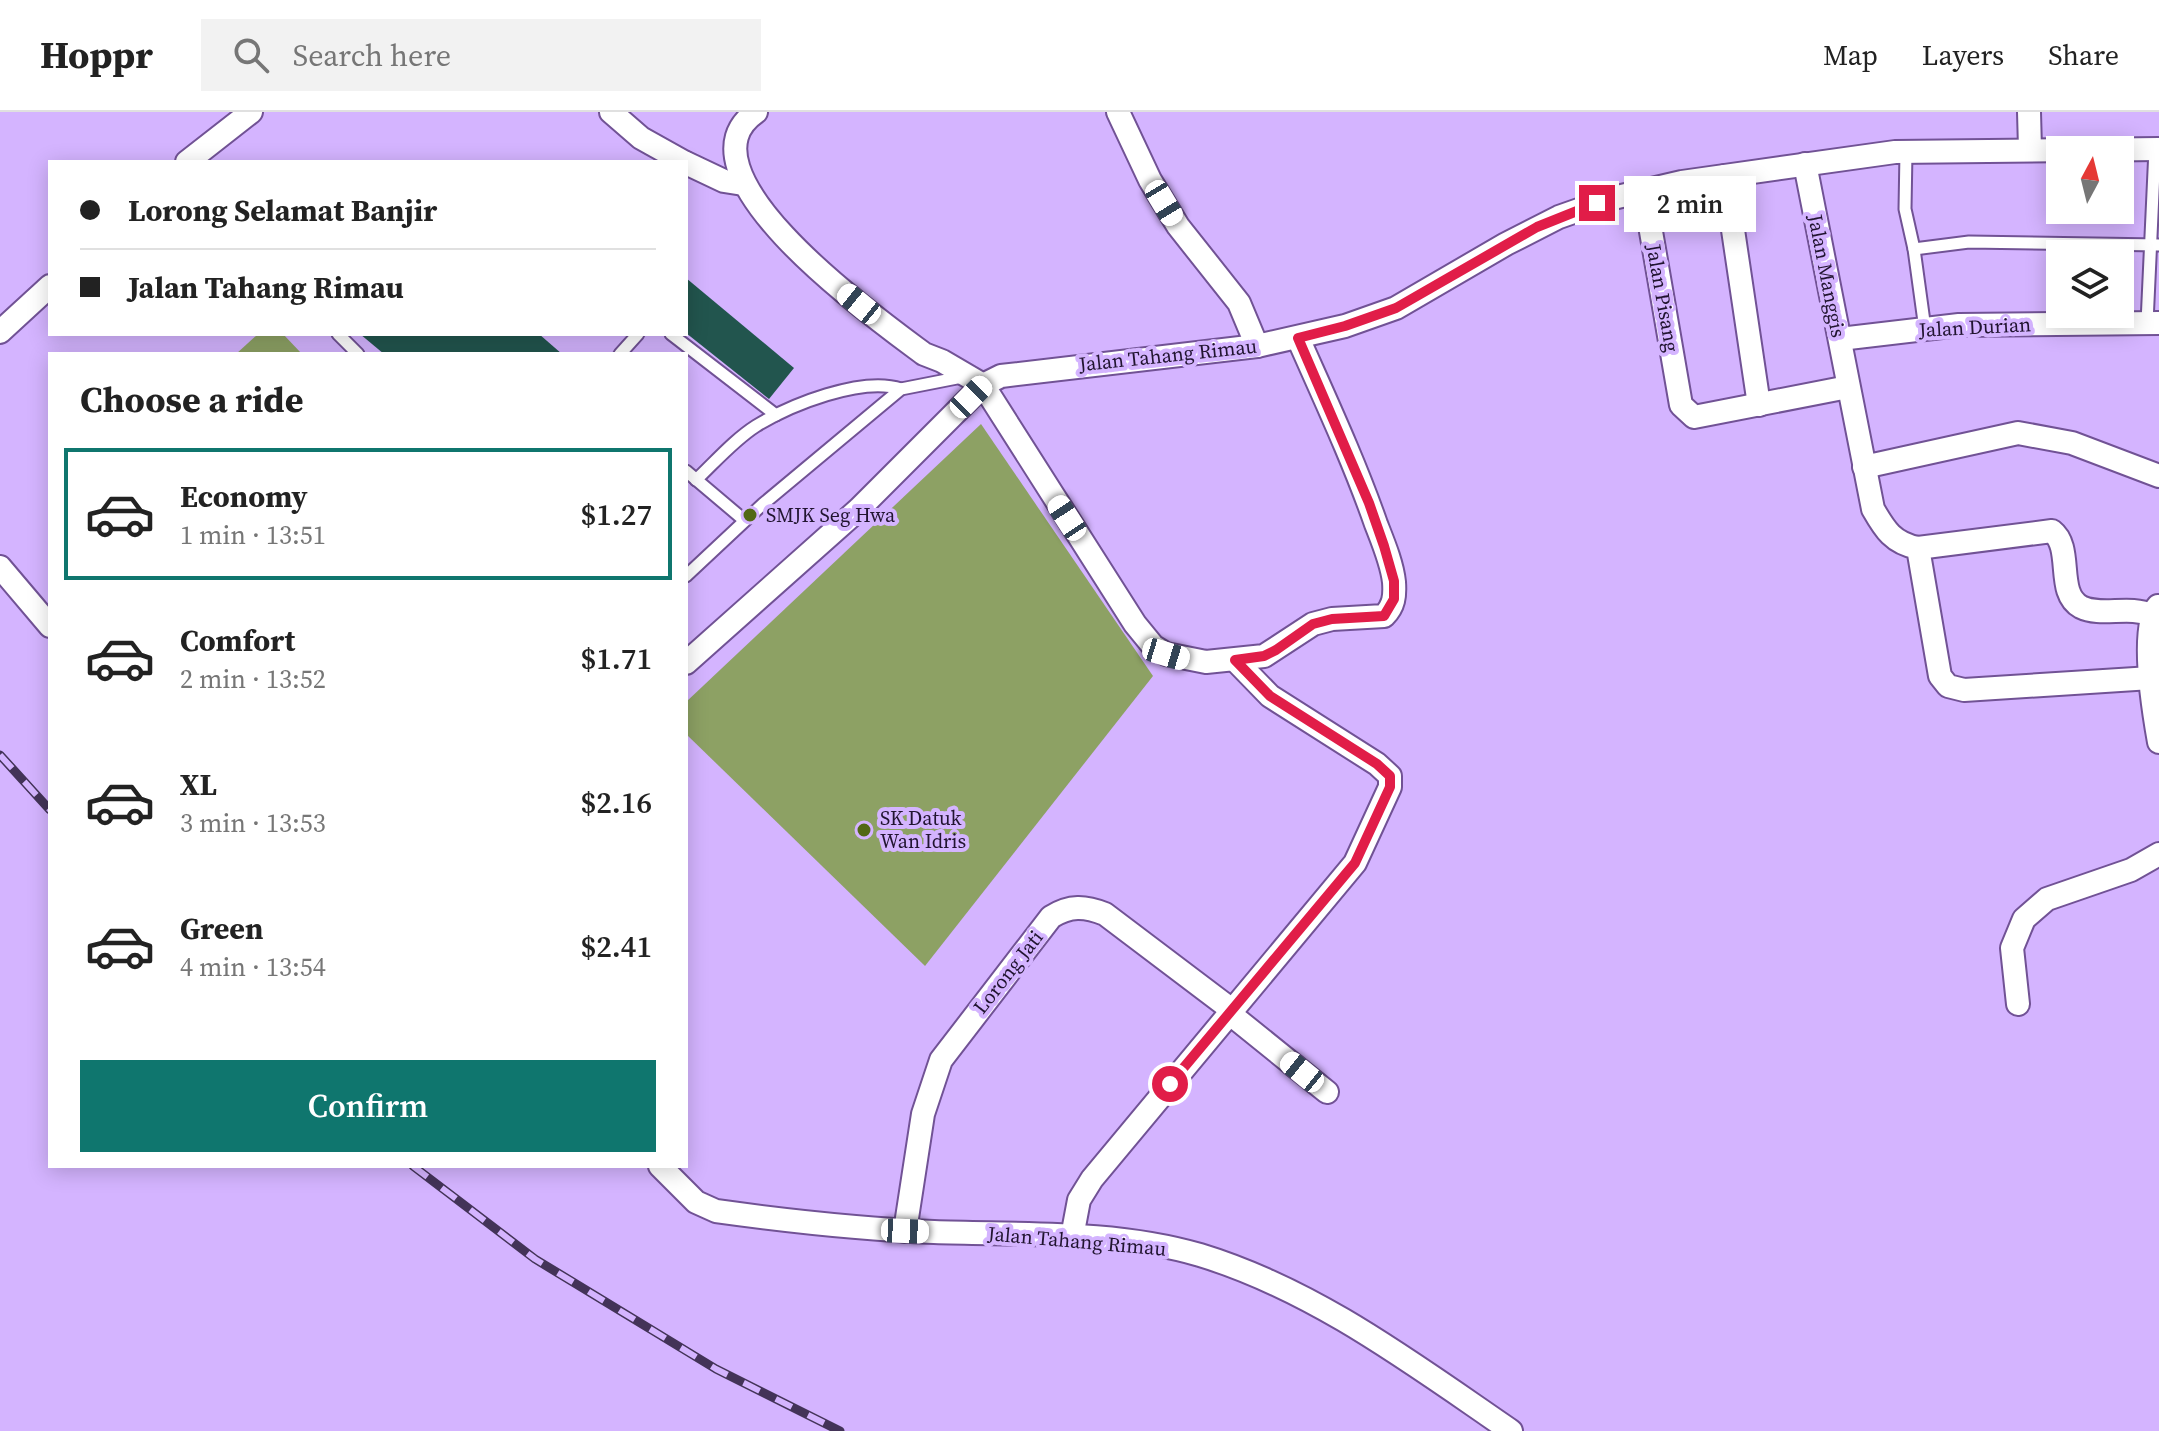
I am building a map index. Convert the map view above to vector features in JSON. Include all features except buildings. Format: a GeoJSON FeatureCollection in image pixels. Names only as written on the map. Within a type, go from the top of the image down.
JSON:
{"type":"FeatureCollection","features":[{"type":"Feature","properties":{"kind":"street"},"geometry":{"type":"LineString","coordinates":[[190,160],[251,112]]}},
{"type":"Feature","properties":{"kind":"street"},"geometry":{"type":"LineString","coordinates":[[611,112],[641,138],[680,160]]}},
{"type":"Feature","properties":{"kind":"street"},"geometry":{"type":"LineString","coordinates":[[756,112],[740,129],[737,148],[743,184],[813,267],[924,354],[975,381],[1135,624],[1153,646],[1182,659],[1235,660],[1264,656],[1313,624],[1332,619],[1384,616],[1394,599],[1394,581],[1369,503],[1298,338]]}},
{"type":"Feature","properties":{"kind":"street"},"geometry":{"type":"LineString","coordinates":[[1118,112],[1150,180],[1178,226],[1239,303],[1257,346]]}},
{"type":"Feature","properties":{"kind":"street"},"geometry":{"type":"LineString","coordinates":[[2029,112],[2030,149]]}},
{"type":"Feature","properties":{"kind":"street","name":"Jalan Tahang Rimau"},"geometry":{"type":"LineString","coordinates":[[688,661],[859,509],[975,381],[1020,372],[1257,346],[1345,326],[1396,308],[1537,227],[1581,209],[1644,191],[1805,164],[1906,152],[2157,149]]}},
{"type":"Feature","properties":{"kind":"street"},"geometry":{"type":"LineString","coordinates":[[688,164],[724,181],[743,184]]}},
{"type":"Feature","properties":{"kind":"street","name":"Jalan Manggis"},"geometry":{"type":"LineString","coordinates":[[1805,164],[1873,509],[1887,534],[1903,545],[1918,548]]}},
{"type":"Feature","properties":{"kind":"street"},"geometry":{"type":"LineString","coordinates":[[1725,176],[1759,405],[1848,387]]}},
{"type":"Feature","properties":{"kind":"street","name":"Jalan Pisang"},"geometry":{"type":"LineString","coordinates":[[1644,191],[1681,405],[1694,417],[1759,405]]}},
{"type":"Feature","properties":{"kind":"street"},"geometry":{"type":"LineString","coordinates":[[0,332],[48,288]]}},
{"type":"Feature","properties":{"kind":"street","name":"Jalan Durian"},"geometry":{"type":"LineString","coordinates":[[1840,339],[2001,324],[2153,323]]}},
{"type":"Feature","properties":{"kind":"street"},"geometry":{"type":"LineString","coordinates":[[1864,467],[2018,433],[2072,443],[2159,476]]}},
{"type":"Feature","properties":{"kind":"street"},"geometry":{"type":"LineString","coordinates":[[2151,678],[1991,690],[1964,690],[1948,686],[1940,676],[1918,548],[2052,531],[2061,544],[2073,600],[2082,607],[2155,610],[2151,678],[2159,742]]}},
{"type":"Feature","properties":{"kind":"street"},"geometry":{"type":"LineString","coordinates":[[0,567],[48,624]]}},
{"type":"Feature","properties":{"kind":"street"},"geometry":{"type":"LineString","coordinates":[[1072,1237],[1079,1200],[1092,1179],[1355,863],[1390,787],[1390,776],[1377,764],[1270,696],[1235,660]]}},
{"type":"Feature","properties":{"kind":"street"},"geometry":{"type":"LineString","coordinates":[[2018,1004],[2012,948],[2024,919],[2047,899],[2131,870],[2159,854]]}},
{"type":"Feature","properties":{"kind":"street","name":"Lorong Jati"},"geometry":{"type":"LineString","coordinates":[[905,1231],[923,1114],[941,1060],[1051,917],[1075,907],[1105,914],[1230,1011],[1327,1092]]}},
{"type":"Feature","properties":{"kind":"street","name":"Jalan Tahang Rimau"},"geometry":{"type":"LineString","coordinates":[[662,1168],[696,1202],[716,1211],[905,1231],[1072,1237],[1172,1248],[1265,1278],[1360,1331],[1511,1431]]}},
{"type":"Feature","properties":{"kind":"lane"},"geometry":{"type":"LineString","coordinates":[[2153,323],[2157,149]]}},
{"type":"Feature","properties":{"kind":"lane"},"geometry":{"type":"LineString","coordinates":[[1906,152],[1905,209],[1925,329]]}},
{"type":"Feature","properties":{"kind":"lane"},"geometry":{"type":"LineString","coordinates":[[1914,249],[1969,242],[2155,245]]}},
{"type":"Feature","properties":{"kind":"lane"},"geometry":{"type":"LineString","coordinates":[[340,336],[356,352]]}},
{"type":"Feature","properties":{"kind":"lane"},"geometry":{"type":"LineString","coordinates":[[622,352],[636,336]]}},
{"type":"Feature","properties":{"kind":"lane"},"geometry":{"type":"LineString","coordinates":[[674,336],[776,415]]}},
{"type":"Feature","properties":{"kind":"lane"},"geometry":{"type":"LineString","coordinates":[[696,480],[753,428],[776,415],[863,385],[885,384],[901,389],[975,381]]}},
{"type":"Feature","properties":{"kind":"lane"},"geometry":{"type":"LineString","coordinates":[[688,574],[744,520],[901,389]]}},
{"type":"Feature","properties":{"kind":"lane"},"geometry":{"type":"LineString","coordinates":[[688,473],[744,520]]}},
{"type":"Feature","properties":{"kind":"green space"},"geometry":{"type":"Polygon","coordinates":[[[256,336],[285,336],[300,352],[238,352],[256,336]]]}},
{"type":"Feature","properties":{"kind":"green space","name":"SK Datuk Wan Idris"},"geometry":{"type":"Polygon","coordinates":[[[981,424],[1153,676],[925,966],[688,736],[688,700],[981,424]]]}},
{"type":"Feature","properties":{"kind":"railway"},"geometry":{"type":"LineString","coordinates":[[0,755],[48,808]]}},
{"type":"Feature","properties":{"kind":"railway"},"geometry":{"type":"LineString","coordinates":[[416,1168],[535,1259],[716,1369],[840,1431]]}},
{"type":"Feature","properties":{"kind":"place","name":"SMJK Seg Hwa"},"geometry":{"type":"Point","coordinates":[750,515]}},
{"type":"Feature","properties":{"kind":"place","name":"SK Datuk Wan Idris"},"geometry":{"type":"Point","coordinates":[864,830]}},
{"type":"Feature","properties":{"kind":"route"},"geometry":{"type":"LineString","coordinates":[[1170,1084],[1355,863],[1390,787],[1390,776],[1377,764],[1270,696],[1235,660],[1264,656],[1313,624],[1332,619],[1384,616],[1394,599],[1394,581],[1369,503],[1298,338],[1396,308],[1537,227],[1597,203]]}}]}
